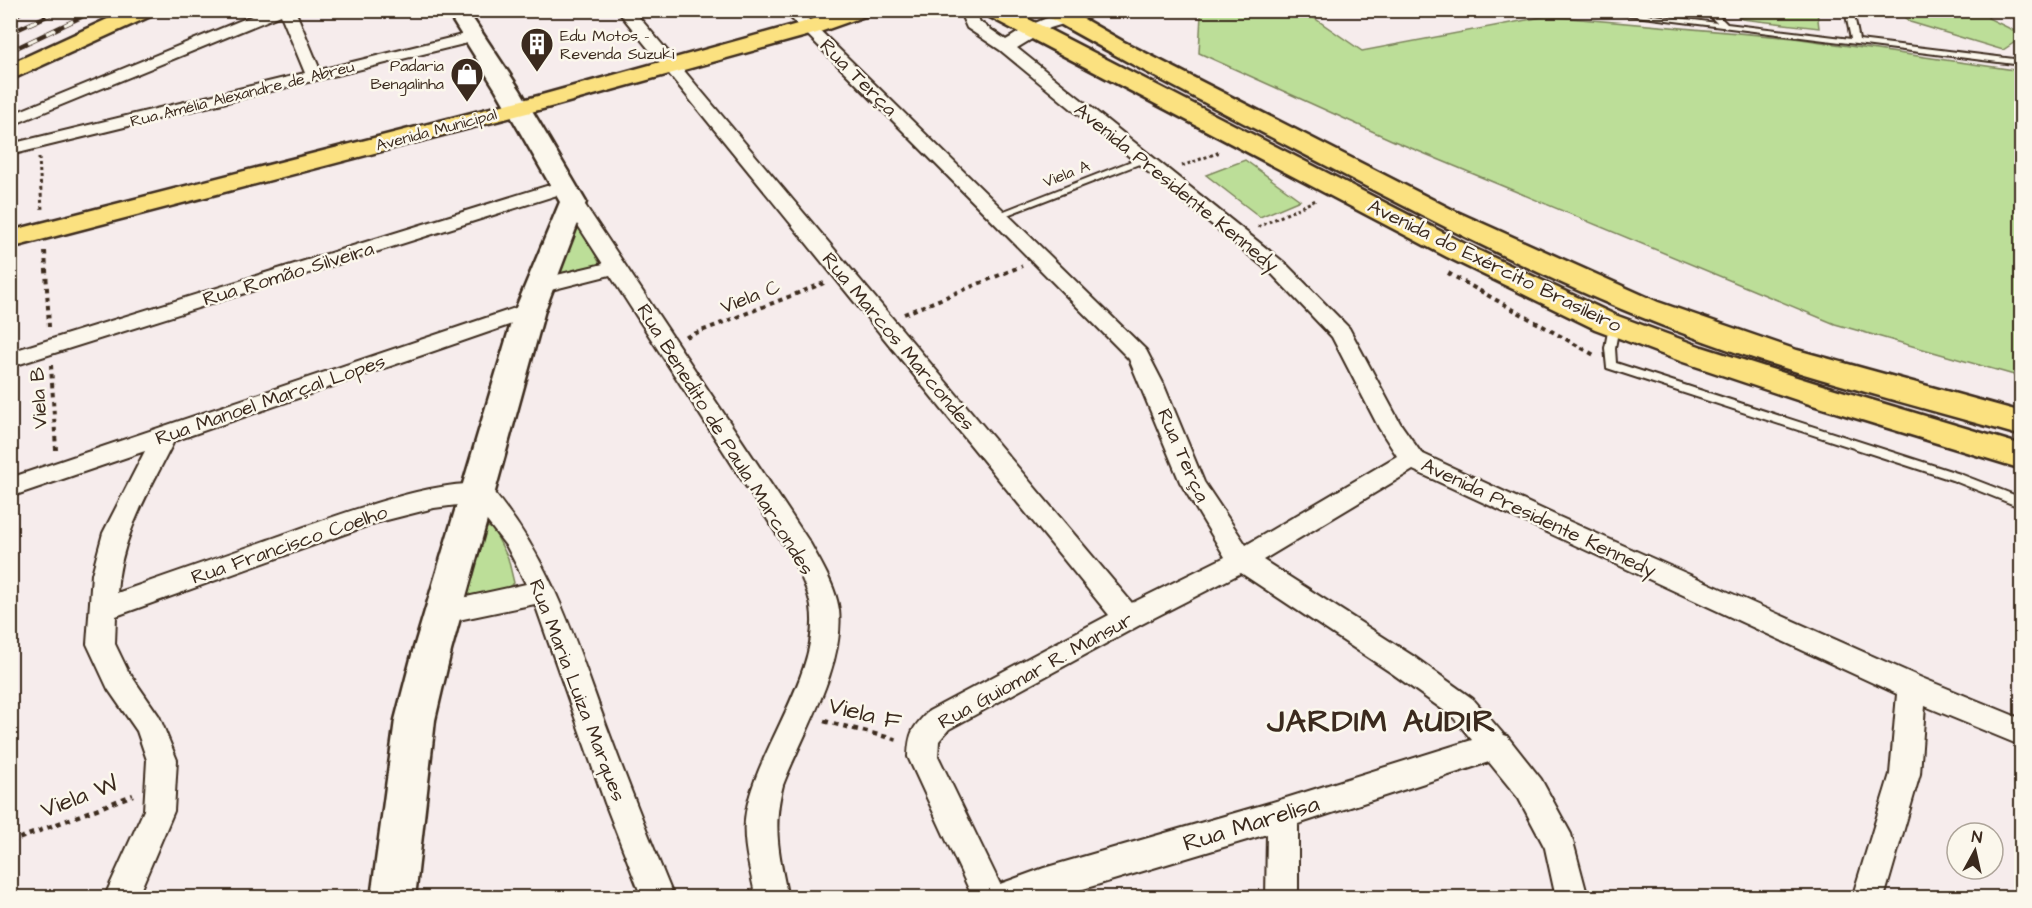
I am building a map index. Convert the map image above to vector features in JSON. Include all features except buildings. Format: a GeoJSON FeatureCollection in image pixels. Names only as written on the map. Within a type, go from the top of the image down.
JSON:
{"type":"FeatureCollection","features":[{"type":"Feature","properties":{"kind":"main road"},"geometry":{"type":"LineString","coordinates":[[10,73],[145,10]]}},
{"type":"Feature","properties":{"kind":"main road"},"geometry":{"type":"LineString","coordinates":[[393,897],[404,798],[416,720],[444,612],[535,298],[570,194],[516,108],[508,90],[456,10]]}},
{"type":"Feature","properties":{"kind":"main road","name":"Avenida Municipal"},"geometry":{"type":"LineString","coordinates":[[10,240],[516,108],[809,28],[860,10]]}},
{"type":"Feature","properties":{"kind":"main road","name":"Avenida do Exército Brasileiro"},"geometry":{"type":"LineString","coordinates":[[994,10],[1051,20],[1559,271],[1651,310],[1768,351],[2022,424]]}},
{"type":"Feature","properties":{"kind":"main road","name":"Avenida do Exército Brasileiro"},"geometry":{"type":"LineString","coordinates":[[1051,20],[1457,251],[1614,326],[1814,394],[2022,457]]}},
{"type":"Feature","properties":{"kind":"street"},"geometry":{"type":"LineString","coordinates":[[10,14],[18,10]]}},
{"type":"Feature","properties":{"kind":"street"},"geometry":{"type":"LineString","coordinates":[[10,121],[281,10]]}},
{"type":"Feature","properties":{"kind":"street"},"geometry":{"type":"LineString","coordinates":[[287,10],[314,75]]}},
{"type":"Feature","properties":{"kind":"street","name":"Rua Marcos Marcondes"},"geometry":{"type":"LineString","coordinates":[[624,10],[668,66],[885,322],[1128,618]]}},
{"type":"Feature","properties":{"kind":"street","name":"Rua Terça"},"geometry":{"type":"LineString","coordinates":[[790,10],[1138,355],[1154,386],[1185,470],[1226,539],[1242,560],[1403,665],[1463,708],[1497,746],[1530,789],[1560,845],[1572,897]]}},
{"type":"Feature","properties":{"kind":"street","name":"Avenida Presidente Kennedy"},"geometry":{"type":"LineString","coordinates":[[966,10],[972,25],[1006,47],[1279,269],[1341,333],[1391,428],[1412,459],[1912,687],[2022,733]]}},
{"type":"Feature","properties":{"kind":"street"},"geometry":{"type":"LineString","coordinates":[[1006,47],[1051,20]]}},
{"type":"Feature","properties":{"kind":"street","name":"Rua Amélia Alexandre de Abreu"},"geometry":{"type":"LineString","coordinates":[[10,150],[474,37]]}},
{"type":"Feature","properties":{"kind":"street","name":"Rua Benedito de Paula Marcondes"},"geometry":{"type":"LineString","coordinates":[[570,194],[801,550],[815,578],[825,610],[826,634],[810,682],[770,780],[762,809],[762,849],[772,897]]}},
{"type":"Feature","properties":{"kind":"street","name":"Rua Romão Silveira"},"geometry":{"type":"LineString","coordinates":[[10,360],[570,194]]}},
{"type":"Feature","properties":{"kind":"street","name":"Rua Manoel Marçal Lopes"},"geometry":{"type":"LineString","coordinates":[[10,488],[165,435],[616,267]]}},
{"type":"Feature","properties":{"kind":"street"},"geometry":{"type":"LineString","coordinates":[[120,897],[159,811],[162,760],[149,725],[118,680],[101,644],[105,574],[116,533],[165,435]]}},
{"type":"Feature","properties":{"kind":"street","name":"Rua Guiomar R. Mansur"},"geometry":{"type":"LineString","coordinates":[[990,897],[923,757],[924,736],[939,720],[1128,618],[1242,560],[1412,459]]}},
{"type":"Feature","properties":{"kind":"street","name":"Rua Maria Luiza Marques"},"geometry":{"type":"LineString","coordinates":[[479,492],[499,514],[520,544],[557,625],[617,794],[658,897]]}},
{"type":"Feature","properties":{"kind":"street","name":"Rua Francisco Coelho"},"geometry":{"type":"LineString","coordinates":[[103,609],[372,514],[434,498],[479,492]]}},
{"type":"Feature","properties":{"kind":"street"},"geometry":{"type":"LineString","coordinates":[[444,612],[542,592]]}},
{"type":"Feature","properties":{"kind":"street"},"geometry":{"type":"LineString","coordinates":[[1868,897],[1905,774],[1912,687]]}},
{"type":"Feature","properties":{"kind":"street","name":"Rua Marelisa"},"geometry":{"type":"LineString","coordinates":[[1006,897],[1283,814],[1497,746]]}},
{"type":"Feature","properties":{"kind":"street"},"geometry":{"type":"LineString","coordinates":[[1282,897],[1283,814]]}},
{"type":"Feature","properties":{"kind":"lane"},"geometry":{"type":"LineString","coordinates":[[1592,10],[2022,63]]}},
{"type":"Feature","properties":{"kind":"lane"},"geometry":{"type":"LineString","coordinates":[[1708,10],[1724,26]]}},
{"type":"Feature","properties":{"kind":"lane"},"geometry":{"type":"LineString","coordinates":[[1849,10],[1855,41]]}},
{"type":"Feature","properties":{"kind":"lane"},"geometry":{"type":"LineString","coordinates":[[2007,61],[2022,52]]}},
{"type":"Feature","properties":{"kind":"lane","name":"Viela A"},"geometry":{"type":"LineString","coordinates":[[999,215],[1144,159]]}},
{"type":"Feature","properties":{"kind":"lane"},"geometry":{"type":"LineString","coordinates":[[1614,326],[1610,348],[1611,365],[1956,477],[2022,503]]}},
{"type":"Feature","properties":{"kind":"path","name":"Viela B"},"geometry":{"type":"LineString","coordinates":[[39,142],[57,472]]}},
{"type":"Feature","properties":{"kind":"path"},"geometry":{"type":"LineString","coordinates":[[1162,174],[1220,151]]}},
{"type":"Feature","properties":{"kind":"path"},"geometry":{"type":"LineString","coordinates":[[1238,236],[1318,200]]}},
{"type":"Feature","properties":{"kind":"path"},"geometry":{"type":"LineString","coordinates":[[885,322],[1042,258]]}},
{"type":"Feature","properties":{"kind":"path","name":"Viela C"},"geometry":{"type":"LineString","coordinates":[[667,344],[845,275]]}},
{"type":"Feature","properties":{"kind":"path","name":"Viela F"},"geometry":{"type":"LineString","coordinates":[[797,714],[924,746]]}},
{"type":"Feature","properties":{"kind":"path","name":"Viela W"},"geometry":{"type":"LineString","coordinates":[[10,842],[160,784]]}},
{"type":"Feature","properties":{"kind":"green space"},"geometry":{"type":"Polygon","coordinates":[[[1211,10],[1304,11],[1362,51],[1547,16],[1794,38],[2021,71],[2021,377],[1835,324],[1394,141],[1199,53],[1201,14],[1211,10]]]}},
{"type":"Feature","properties":{"kind":"green space"},"geometry":{"type":"Polygon","coordinates":[[[1731,11],[1817,11],[1819,28],[1742,19],[1731,11]]]}},
{"type":"Feature","properties":{"kind":"green space"},"geometry":{"type":"Polygon","coordinates":[[[1897,11],[1991,11],[1988,18],[2021,34],[2021,38],[2003,50],[1910,22],[1897,11]]]}},
{"type":"Feature","properties":{"kind":"green space"},"geometry":{"type":"Polygon","coordinates":[[[1245,160],[1300,200],[1260,217],[1206,175],[1245,160]]]}},
{"type":"Feature","properties":{"kind":"green space"},"geometry":{"type":"Polygon","coordinates":[[[576,222],[581,226],[599,262],[596,268],[568,276],[558,272],[576,222]]]}},
{"type":"Feature","properties":{"kind":"green space"},"geometry":{"type":"Polygon","coordinates":[[[488,527],[493,529],[508,558],[514,583],[495,596],[464,599],[483,532],[488,527]]]}},
{"type":"Feature","properties":{"kind":"railway"},"geometry":{"type":"LineString","coordinates":[[10,33],[60,10]]}},
{"type":"Feature","properties":{"kind":"railway"},"geometry":{"type":"LineString","coordinates":[[10,51],[96,10]]}},
{"type":"Feature","properties":{"kind":"place","name":"Edu Motos - Revenda Suzuki"},"geometry":{"type":"Point","coordinates":[537,73]}},
{"type":"Feature","properties":{"kind":"place","name":"Padaria Bengalinha"},"geometry":{"type":"Point","coordinates":[467,103]}},
{"type":"Feature","properties":{"kind":"district","name":"JARDIM AUDIR"},"geometry":{"type":"Point","coordinates":[1382,720]}}]}
